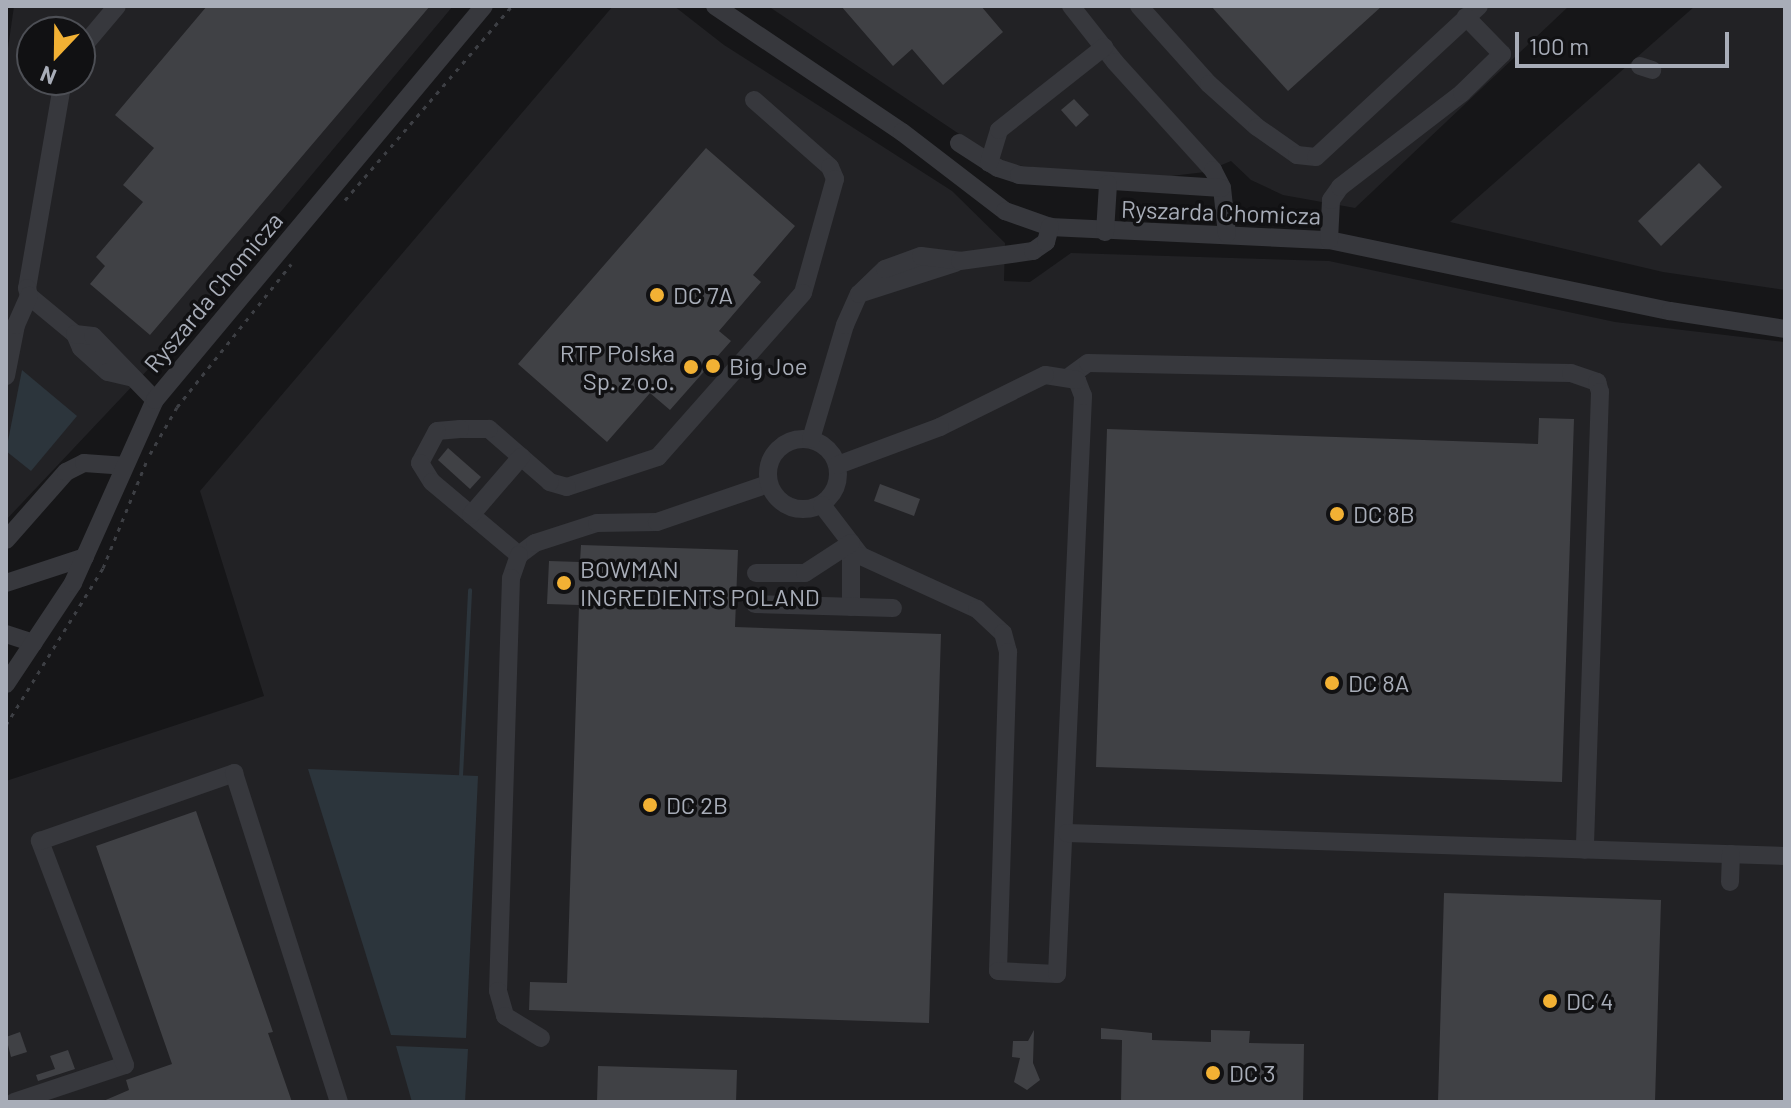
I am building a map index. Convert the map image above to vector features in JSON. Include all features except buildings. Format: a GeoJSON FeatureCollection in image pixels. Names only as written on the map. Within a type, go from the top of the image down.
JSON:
{"type":"FeatureCollection","features":[{"type":"Feature","properties":{"kind":"street"},"geometry":{"type":"LineString","coordinates":[[96,31],[117,6]]}},
{"type":"Feature","properties":{"kind":"street","name":"Ryszarda Chomicza"},"geometry":{"type":"LineString","coordinates":[[6,684],[85,557],[155,400],[484,6]]}},
{"type":"Feature","properties":{"kind":"street","name":"Ryszarda Chomicza"},"geometry":{"type":"LineString","coordinates":[[715,6],[902,132],[1005,211],[1050,227],[1105,232],[1329,240],[1670,311],[1785,329]]}},
{"type":"Feature","properties":{"kind":"street"},"geometry":{"type":"LineString","coordinates":[[1071,6],[1202,156],[1222,188],[1227,234]]}},
{"type":"Feature","properties":{"kind":"street"},"geometry":{"type":"LineString","coordinates":[[1139,6],[1209,84],[1257,127],[1297,155],[1316,157],[1473,12],[1502,54],[1462,93],[1340,187],[1331,200],[1329,240]]}},
{"type":"Feature","properties":{"kind":"street"},"geometry":{"type":"LineString","coordinates":[[989,163],[999,130],[1104,47]]}},
{"type":"Feature","properties":{"kind":"street"},"geometry":{"type":"LineString","coordinates":[[6,376],[16,325],[29,296],[26,278],[60,96]]}},
{"type":"Feature","properties":{"kind":"street"},"geometry":{"type":"LineString","coordinates":[[519,555],[432,482],[420,463],[437,431],[489,429],[550,482],[567,487],[658,457],[803,293],[835,179],[830,167],[754,100]]}},
{"type":"Feature","properties":{"kind":"street"},"geometry":{"type":"LineString","coordinates":[[959,143],[989,163],[1019,175],[1108,184],[1222,188]]}},
{"type":"Feature","properties":{"kind":"street"},"geometry":{"type":"LineString","coordinates":[[1105,232],[1108,184]]}},
{"type":"Feature","properties":{"kind":"street"},"geometry":{"type":"LineString","coordinates":[[811,439],[859,294],[960,261],[1033,251],[1046,242],[1050,227]]}},
{"type":"Feature","properties":{"kind":"street"},"geometry":{"type":"LineString","coordinates":[[29,296],[75,334],[81,348],[108,372],[129,377],[155,400]]}},
{"type":"Feature","properties":{"kind":"street"},"geometry":{"type":"LineString","coordinates":[[838,465],[940,427],[1045,375],[1070,376],[1088,363],[1571,373],[1597,382],[1585,850]]}},
{"type":"Feature","properties":{"kind":"street"},"geometry":{"type":"LineString","coordinates":[[822,505],[861,556],[977,609],[1003,633],[1008,652],[998,971],[1057,974],[1067,833],[1083,396],[1070,376]]}},
{"type":"Feature","properties":{"kind":"street"},"geometry":{"type":"LineString","coordinates":[[811,439],[824,445],[838,465],[837,487],[822,505],[788,506],[768,484],[768,467],[780,447],[811,439]]}},
{"type":"Feature","properties":{"kind":"street"},"geometry":{"type":"LineString","coordinates":[[471,515],[521,457]]}},
{"type":"Feature","properties":{"kind":"street"},"geometry":{"type":"LineString","coordinates":[[9,530],[66,472],[84,463],[123,466]]}},
{"type":"Feature","properties":{"kind":"street"},"geometry":{"type":"LineString","coordinates":[[541,1038],[505,1016],[498,991],[511,578],[519,555],[535,543],[597,523],[657,522],[768,484]]}},
{"type":"Feature","properties":{"kind":"street"},"geometry":{"type":"LineString","coordinates":[[756,573],[805,573],[851,543]]}},
{"type":"Feature","properties":{"kind":"street"},"geometry":{"type":"LineString","coordinates":[[851,543],[851,607]]}},
{"type":"Feature","properties":{"kind":"street"},"geometry":{"type":"LineString","coordinates":[[6,583],[85,557]]}},
{"type":"Feature","properties":{"kind":"street"},"geometry":{"type":"LineString","coordinates":[[755,604],[893,608]]}},
{"type":"Feature","properties":{"kind":"street"},"geometry":{"type":"LineString","coordinates":[[6,634],[34,643]]}},
{"type":"Feature","properties":{"kind":"street"},"geometry":{"type":"LineString","coordinates":[[14,1102],[125,1065],[40,841],[234,773],[339,1102]]}},
{"type":"Feature","properties":{"kind":"street"},"geometry":{"type":"LineString","coordinates":[[1067,833],[1785,856]]}},
{"type":"Feature","properties":{"kind":"street"},"geometry":{"type":"LineString","coordinates":[[1730,882],[1731,854]]}},
{"type":"Feature","properties":{"kind":"path"},"geometry":{"type":"LineString","coordinates":[[336,211],[512,6]]}},
{"type":"Feature","properties":{"kind":"path"},"geometry":{"type":"LineString","coordinates":[[6,725],[103,568],[161,431],[297,257]]}},
{"type":"Feature","properties":{"kind":"shaded area"},"geometry":{"type":"Polygon","coordinates":[[[14,6],[453,6],[155,362],[6,520],[6,62],[14,6]]]}},
{"type":"Feature","properties":{"kind":"shaded area"},"geometry":{"type":"Polygon","coordinates":[[[613,6],[674,6],[724,45],[952,191],[1005,243],[1004,281],[1030,282],[1071,253],[1329,261],[1615,322],[1785,342],[1785,1102],[6,1102],[6,781],[264,696],[200,491],[613,6]]]}},
{"type":"Feature","properties":{"kind":"shaded area"},"geometry":{"type":"Polygon","coordinates":[[[768,6],[1569,6],[1355,208],[1283,195],[1251,180],[1231,161],[1205,172],[1146,179],[1004,164],[768,6]]]}},
{"type":"Feature","properties":{"kind":"shaded area"},"geometry":{"type":"Polygon","coordinates":[[[1695,6],[1785,6],[1785,290],[1663,272],[1450,222],[1695,6]]]}},
{"type":"Feature","properties":{"kind":"shaded area"},"geometry":{"type":"Polygon","coordinates":[[[22,370],[77,416],[31,471],[6,451],[22,370]]]}},
{"type":"Feature","properties":{"kind":"shaded area"},"geometry":{"type":"Polygon","coordinates":[[[308,769],[478,776],[466,1038],[391,1035],[308,769]]]}},
{"type":"Feature","properties":{"kind":"shaded area"},"geometry":{"type":"Polygon","coordinates":[[[396,1046],[468,1049],[465,1102],[412,1102],[396,1046]]]}},
{"type":"Feature","properties":{"kind":"waterway"},"geometry":{"type":"LineString","coordinates":[[461,776],[470,590]]}},
{"type":"Feature","properties":{"kind":"place","name":"DC 7A"},"geometry":{"type":"Point","coordinates":[657,295]}},
{"type":"Feature","properties":{"kind":"place","name":"Big Joe"},"geometry":{"type":"Point","coordinates":[713,366]}},
{"type":"Feature","properties":{"kind":"place","name":"RTP Polska Sp. z o.o."},"geometry":{"type":"Point","coordinates":[691,367]}},
{"type":"Feature","properties":{"kind":"place","name":"DC 8B"},"geometry":{"type":"Point","coordinates":[1337,514]}},
{"type":"Feature","properties":{"kind":"place","name":"BOWMAN INGREDIENTS POLAND"},"geometry":{"type":"Point","coordinates":[564,583]}},
{"type":"Feature","properties":{"kind":"place","name":"DC 8A"},"geometry":{"type":"Point","coordinates":[1332,683]}},
{"type":"Feature","properties":{"kind":"place","name":"DC 2B"},"geometry":{"type":"Point","coordinates":[650,805]}},
{"type":"Feature","properties":{"kind":"place","name":"DC 4"},"geometry":{"type":"Point","coordinates":[1550,1001]}},
{"type":"Feature","properties":{"kind":"place","name":"DC 3"},"geometry":{"type":"Point","coordinates":[1213,1073]}}]}
